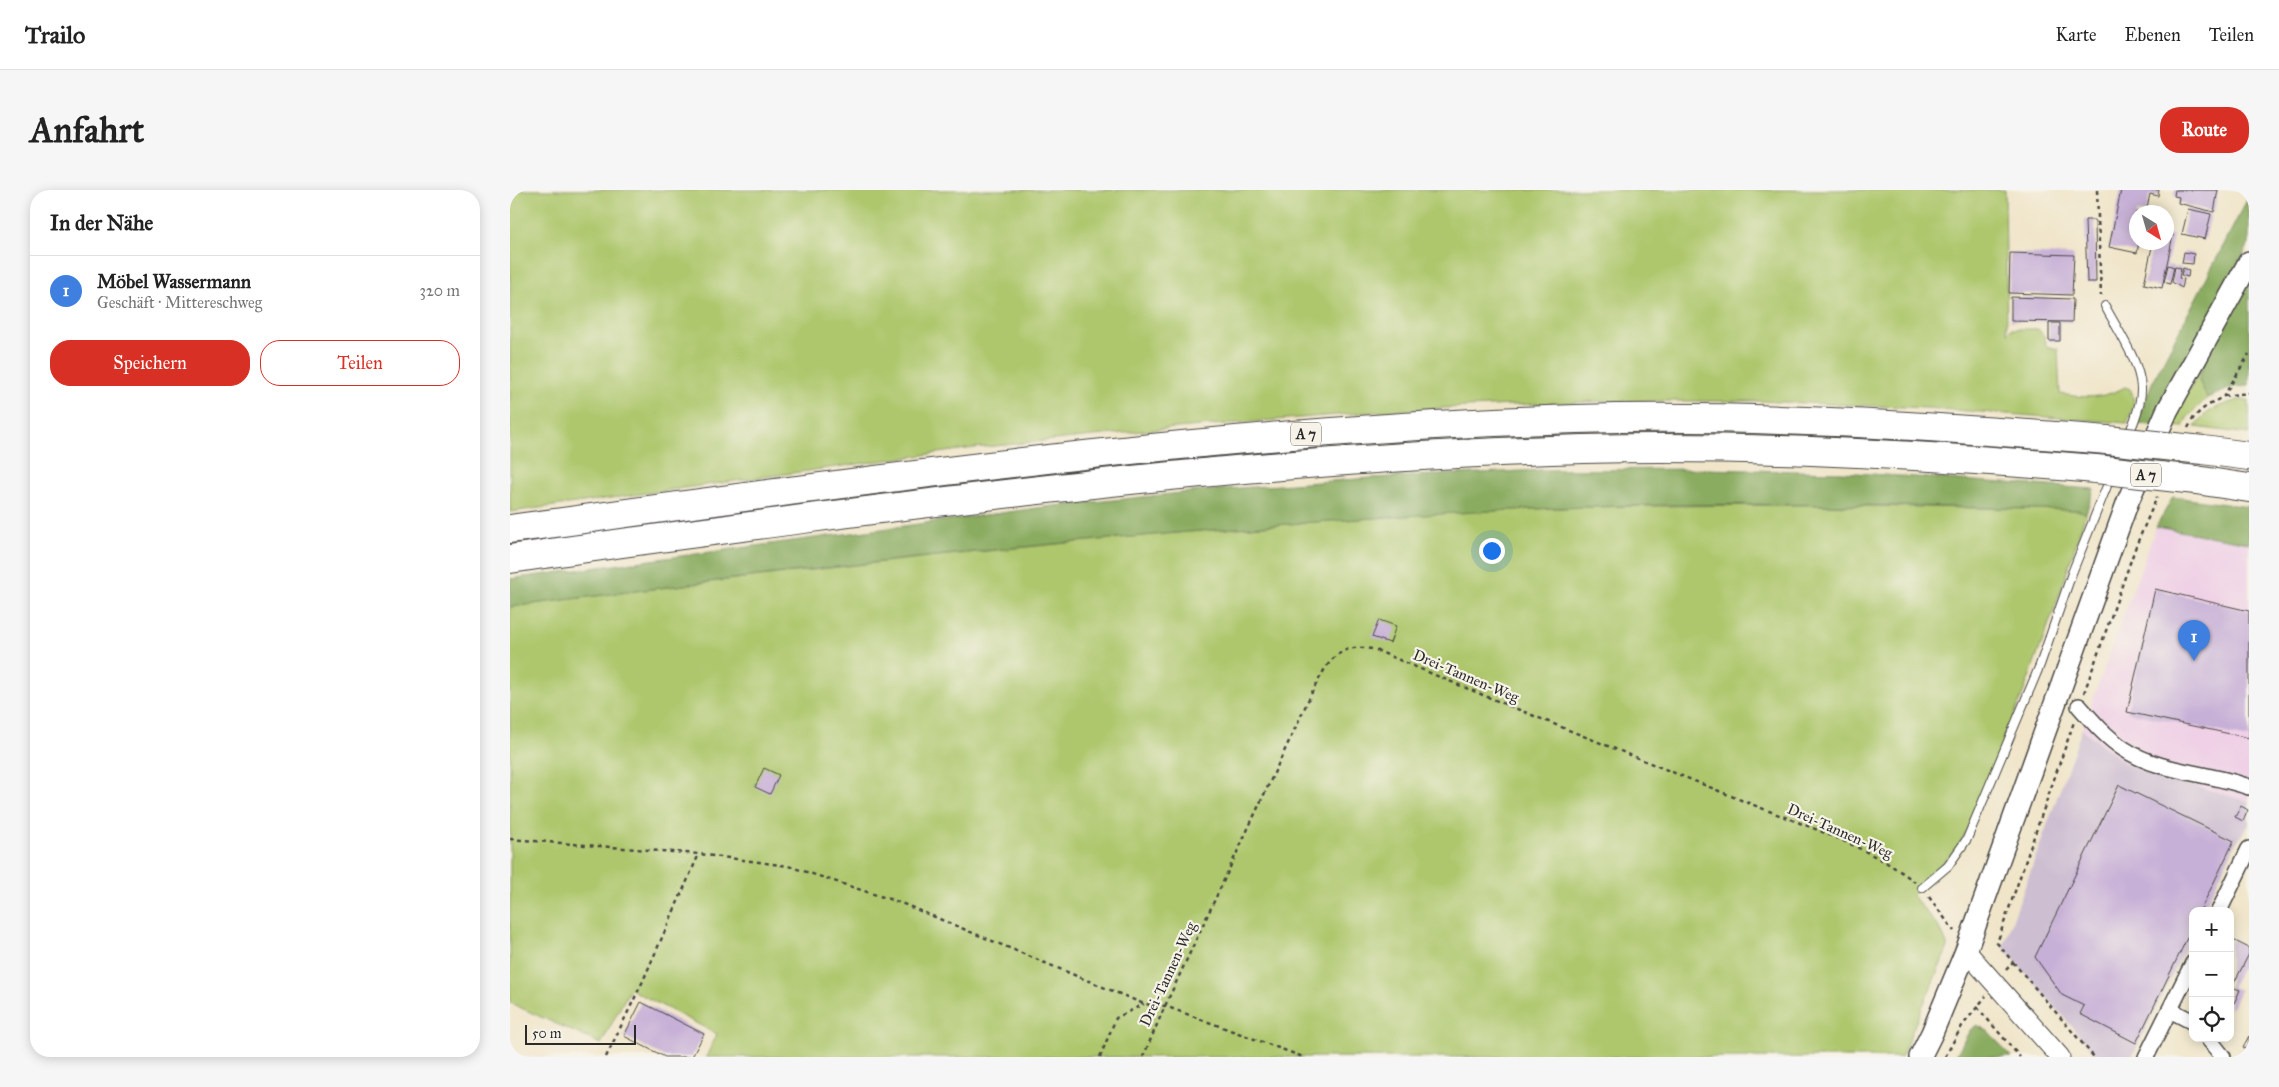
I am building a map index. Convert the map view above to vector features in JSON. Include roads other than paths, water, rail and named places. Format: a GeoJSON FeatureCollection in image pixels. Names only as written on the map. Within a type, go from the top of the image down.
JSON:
{"type":"FeatureCollection","features":[{"type":"Feature","properties":{"kind":"highway","name":"A 7"},"geometry":{"type":"LineString","coordinates":[[510,529],[1017,462],[1205,441],[1411,427],[1575,419],[1748,420],[1923,426],[2107,440],[2249,456]]}},
{"type":"Feature","properties":{"kind":"highway","name":"A 7"},"geometry":{"type":"LineString","coordinates":[[510,559],[1061,486],[1262,466],[1423,455],[1587,449],[1757,448],[1920,456],[2096,469],[2249,488]]}},
{"type":"Feature","properties":{"kind":"main road"},"geometry":{"type":"LineString","coordinates":[[1920,1057],[1966,951],[2128,501],[2167,411],[2249,262]]}},
{"type":"Feature","properties":{"kind":"street"},"geometry":{"type":"LineString","coordinates":[[2079,706],[2112,740],[2140,757],[2157,765],[2215,776],[2249,787]]}},
{"type":"Feature","properties":{"kind":"street"},"geometry":{"type":"LineString","coordinates":[[2221,907],[2249,849]]}},
{"type":"Feature","properties":{"kind":"street"},"geometry":{"type":"LineString","coordinates":[[1966,951],[2060,1057]]}},
{"type":"Feature","properties":{"kind":"street"},"geometry":{"type":"LineString","coordinates":[[2146,1057],[2189,971]]}},
{"type":"Feature","properties":{"kind":"street"},"geometry":{"type":"LineString","coordinates":[[2170,1010],[2189,1020]]}},
{"type":"Feature","properties":{"kind":"street"},"geometry":{"type":"LineString","coordinates":[[2211,1042],[2223,1057]]}},
{"type":"Feature","properties":{"kind":"lane"},"geometry":{"type":"LineString","coordinates":[[1922,888],[1948,866],[1967,839],[2040,665],[2072,572],[2139,403],[2141,389],[2139,377],[2106,306]]}},
{"type":"Feature","properties":{"kind":"place","name":"Möbel Wassermann"},"geometry":{"type":"Point","coordinates":[2194,661]}}]}
